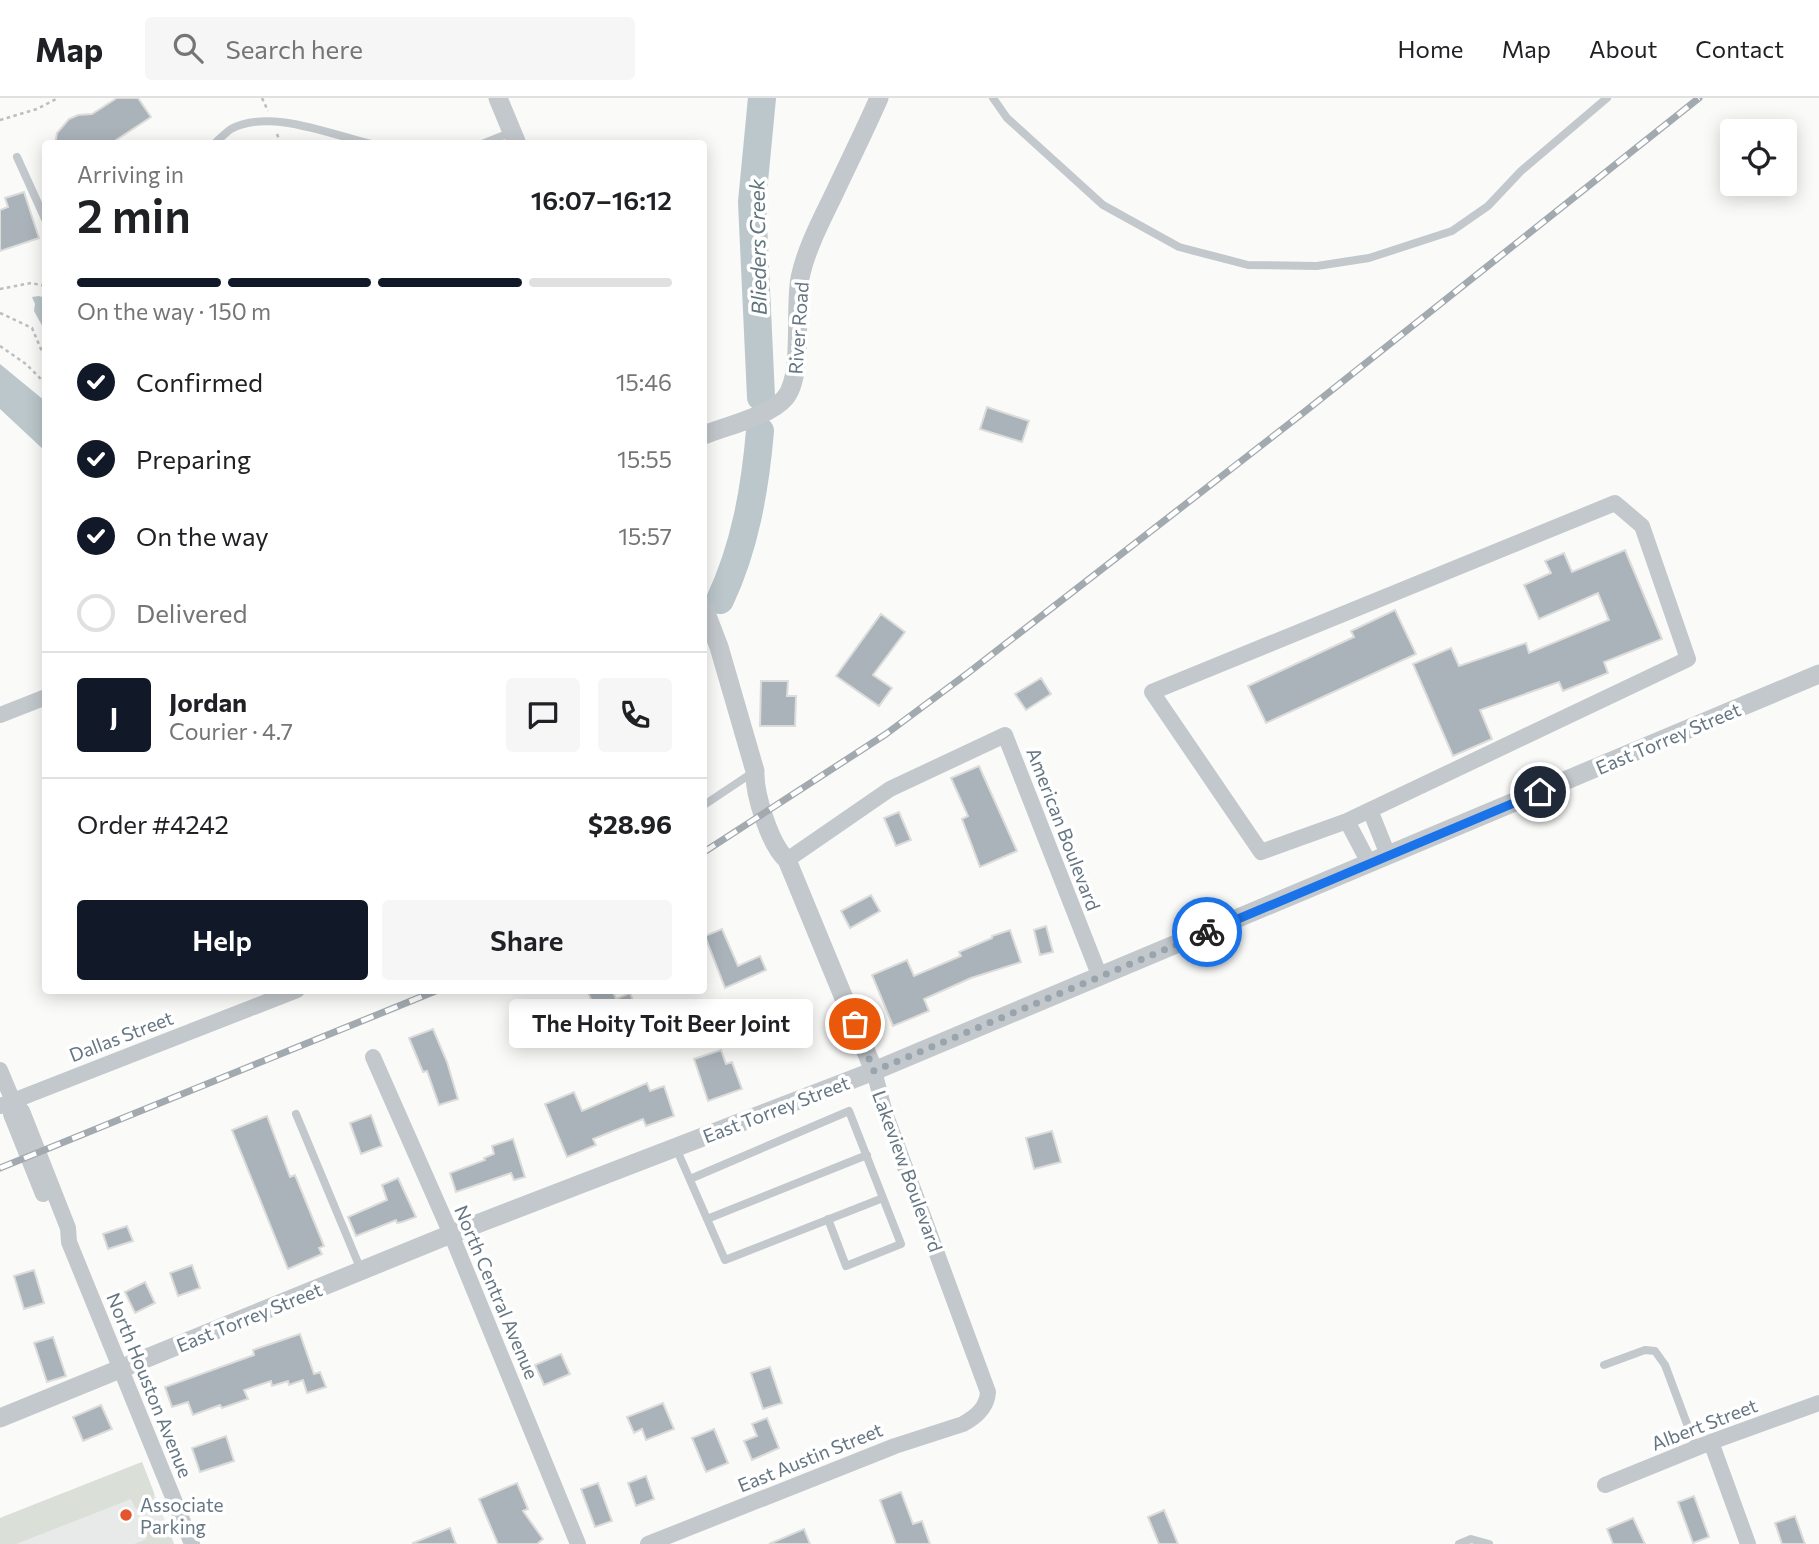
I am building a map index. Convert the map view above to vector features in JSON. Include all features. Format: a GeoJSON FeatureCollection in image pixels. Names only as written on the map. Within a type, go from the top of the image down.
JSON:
{"type":"FeatureCollection","features":[{"type":"Feature","properties":{"kind":"street"},"geometry":{"type":"LineString","coordinates":[[498,98],[515,138]]}},
{"type":"Feature","properties":{"kind":"street","name":"River Road"},"geometry":{"type":"LineString","coordinates":[[707,434],[774,408],[786,397],[793,385],[797,365],[800,277],[816,231],[879,98]]}},
{"type":"Feature","properties":{"kind":"street"},"geometry":{"type":"LineString","coordinates":[[1615,503],[1642,526],[1688,659],[1347,821],[1261,852],[1152,692],[1615,503]]}},
{"type":"Feature","properties":{"kind":"street","name":"Lakeview Boulevard"},"geometry":{"type":"LineString","coordinates":[[707,616],[719,647],[755,771],[754,787],[874,1071],[885,1113],[988,1392],[984,1406]]}},
{"type":"Feature","properties":{"kind":"street","name":"East Torrey Street"},"geometry":{"type":"LineString","coordinates":[[0,1418],[451,1234],[874,1071],[1819,674]]}},
{"type":"Feature","properties":{"kind":"street"},"geometry":{"type":"LineString","coordinates":[[0,715],[42,699]]}},
{"type":"Feature","properties":{"kind":"street","name":"American Boulevard"},"geometry":{"type":"LineString","coordinates":[[787,860],[890,789],[1005,735],[1100,976]]}},
{"type":"Feature","properties":{"kind":"street"},"geometry":{"type":"LineString","coordinates":[[1370,810],[1388,855]]}},
{"type":"Feature","properties":{"kind":"street"},"geometry":{"type":"LineString","coordinates":[[1347,821],[1368,863]]}},
{"type":"Feature","properties":{"kind":"street","name":"Dallas Street"},"geometry":{"type":"LineString","coordinates":[[6,1104],[287,994]]}},
{"type":"Feature","properties":{"kind":"street","name":"North Central Avenue"},"geometry":{"type":"LineString","coordinates":[[373,1057],[451,1234],[578,1544]]}},
{"type":"Feature","properties":{"kind":"street","name":"North Houston Avenue"},"geometry":{"type":"LineString","coordinates":[[0,1070],[6,1104],[60,1234],[69,1242],[192,1544]]}},
{"type":"Feature","properties":{"kind":"street","name":"Albert Street"},"geometry":{"type":"LineString","coordinates":[[1605,1485],[1703,1445],[1819,1403]]}},
{"type":"Feature","properties":{"kind":"street","name":"East Austin Street"},"geometry":{"type":"LineString","coordinates":[[648,1544],[895,1446],[963,1424],[984,1406]]}},
{"type":"Feature","properties":{"kind":"street"},"geometry":{"type":"LineString","coordinates":[[1703,1445],[1748,1544]]}},
{"type":"Feature","properties":{"kind":"lane"},"geometry":{"type":"LineString","coordinates":[[993,98],[1007,118],[1103,205],[1180,247],[1248,265],[1317,266],[1369,258],[1452,230],[1488,206],[1521,171],[1606,98]]}},
{"type":"Feature","properties":{"kind":"lane"},"geometry":{"type":"LineString","coordinates":[[219,140],[232,129],[262,121],[318,130],[356,140]]}},
{"type":"Feature","properties":{"kind":"lane"},"geometry":{"type":"LineString","coordinates":[[17,157],[42,212]]}},
{"type":"Feature","properties":{"kind":"lane"},"geometry":{"type":"LineString","coordinates":[[707,804],[755,771]]}},
{"type":"Feature","properties":{"kind":"lane"},"geometry":{"type":"LineString","coordinates":[[690,1179],[849,1111],[901,1244],[846,1266],[828,1219]]}},
{"type":"Feature","properties":{"kind":"lane"},"geometry":{"type":"LineString","coordinates":[[296,1114],[361,1271]]}},
{"type":"Feature","properties":{"kind":"lane"},"geometry":{"type":"LineString","coordinates":[[676,1147],[725,1260],[883,1198]]}},
{"type":"Feature","properties":{"kind":"lane"},"geometry":{"type":"LineString","coordinates":[[707,1219],[867,1155]]}},
{"type":"Feature","properties":{"kind":"lane"},"geometry":{"type":"LineString","coordinates":[[1604,1364],[1645,1350],[1655,1351],[1660,1356],[1703,1445]]}},
{"type":"Feature","properties":{"kind":"lane"},"geometry":{"type":"LineString","coordinates":[[1459,1544],[1471,1539],[1489,1544]]}},
{"type":"Feature","properties":{"kind":"path"},"geometry":{"type":"LineString","coordinates":[[0,120],[37,109],[58,98]]}},
{"type":"Feature","properties":{"kind":"path"},"geometry":{"type":"LineString","coordinates":[[0,289],[31,283],[42,285]]}},
{"type":"Feature","properties":{"kind":"path"},"geometry":{"type":"LineString","coordinates":[[0,313],[32,328],[42,352]]}},
{"type":"Feature","properties":{"kind":"path"},"geometry":{"type":"LineString","coordinates":[[0,346],[26,364],[42,380]]}},
{"type":"Feature","properties":{"kind":"shaded area"},"geometry":{"type":"Polygon","coordinates":[[[32,297],[42,297],[42,326],[34,311],[32,297]]]}},
{"type":"Feature","properties":{"kind":"shaded area"},"geometry":{"type":"Polygon","coordinates":[[[0,364],[42,399],[42,448],[0,409],[0,364]]]}},
{"type":"Feature","properties":{"kind":"shaded area"},"geometry":{"type":"Polygon","coordinates":[[[142,1462],[174,1544],[0,1544],[0,1518],[142,1462]]]}},
{"type":"Feature","properties":{"kind":"shaded area"},"geometry":{"type":"Polygon","coordinates":[[[142,1462],[154,1493],[148,1504],[136,1509],[131,1499],[16,1544],[0,1544],[0,1518],[142,1462]]]}},
{"type":"Feature","properties":{"kind":"shaded area"},"geometry":{"type":"Polygon","coordinates":[[[159,1521],[167,1526],[174,1544],[134,1544],[147,1539],[144,1526],[159,1521]]]}},
{"type":"Feature","properties":{"kind":"building"},"geometry":{"type":"Polygon","coordinates":[[[117,98],[138,98],[151,117],[116,140],[56,140],[57,133],[69,119],[92,114],[117,98]]]}},
{"type":"Feature","properties":{"kind":"building"},"geometry":{"type":"Polygon","coordinates":[[[24,192],[39,238],[0,251],[0,210],[8,207],[5,198],[24,192]]]}},
{"type":"Feature","properties":{"kind":"building"},"geometry":{"type":"Polygon","coordinates":[[[987,407],[1029,421],[1022,442],[980,429],[987,407]]]}},
{"type":"Feature","properties":{"kind":"building"},"geometry":{"type":"Polygon","coordinates":[[[1625,550],[1662,639],[1604,662],[1608,673],[1563,691],[1559,682],[1480,710],[1492,739],[1453,756],[1413,664],[1451,648],[1459,666],[1526,643],[1529,653],[1609,620],[1598,593],[1539,619],[1524,585],[1551,573],[1545,561],[1564,553],[1572,572],[1625,550]]]}},
{"type":"Feature","properties":{"kind":"building"},"geometry":{"type":"Polygon","coordinates":[[[1395,610],[1416,654],[1266,723],[1248,686],[1354,637],[1351,631],[1395,610]]]}},
{"type":"Feature","properties":{"kind":"building"},"geometry":{"type":"Polygon","coordinates":[[[881,614],[905,632],[873,675],[892,688],[879,706],[836,676],[881,614]]]}},
{"type":"Feature","properties":{"kind":"building"},"geometry":{"type":"Polygon","coordinates":[[[1041,678],[1051,694],[1026,710],[1015,694],[1041,678]]]}},
{"type":"Feature","properties":{"kind":"building"},"geometry":{"type":"Polygon","coordinates":[[[761,681],[788,681],[787,696],[796,696],[795,726],[760,726],[761,681]]]}},
{"type":"Feature","properties":{"kind":"building"},"geometry":{"type":"Polygon","coordinates":[[[979,766],[1017,851],[980,867],[962,819],[968,816],[951,778],[979,766]]]}},
{"type":"Feature","properties":{"kind":"building"},"geometry":{"type":"Polygon","coordinates":[[[899,812],[911,840],[896,846],[884,818],[899,812]]]}},
{"type":"Feature","properties":{"kind":"building"},"geometry":{"type":"Polygon","coordinates":[[[871,895],[880,911],[850,928],[841,911],[871,895]]]}},
{"type":"Feature","properties":{"kind":"building"},"geometry":{"type":"Polygon","coordinates":[[[1046,926],[1053,952],[1040,955],[1034,930],[1046,926]]]}},
{"type":"Feature","properties":{"kind":"building"},"geometry":{"type":"Polygon","coordinates":[[[722,929],[738,966],[760,956],[766,970],[725,988],[707,935],[722,929]]]}},
{"type":"Feature","properties":{"kind":"building"},"geometry":{"type":"Polygon","coordinates":[[[1010,930],[1021,962],[971,978],[924,999],[929,1011],[893,1026],[872,975],[907,960],[914,976],[961,956],[959,952],[992,936],[1010,930]]]}},
{"type":"Feature","properties":{"kind":"building"},"geometry":{"type":"Polygon","coordinates":[[[589,994],[614,994],[616,999],[630,994],[645,1030],[610,1045],[589,994]]]}},
{"type":"Feature","properties":{"kind":"building"},"geometry":{"type":"Polygon","coordinates":[[[433,1029],[458,1099],[439,1105],[427,1071],[423,1072],[409,1038],[433,1029]]]}},
{"type":"Feature","properties":{"kind":"building"},"geometry":{"type":"Polygon","coordinates":[[[721,1050],[726,1064],[732,1062],[742,1089],[708,1101],[694,1059],[721,1050]]]}},
{"type":"Feature","properties":{"kind":"building"},"geometry":{"type":"Polygon","coordinates":[[[647,1083],[650,1091],[664,1086],[674,1116],[646,1126],[643,1119],[593,1139],[596,1145],[567,1157],[545,1104],[574,1092],[582,1111],[647,1083]]]}},
{"type":"Feature","properties":{"kind":"building"},"geometry":{"type":"Polygon","coordinates":[[[371,1115],[382,1146],[361,1154],[350,1123],[371,1115]]]}},
{"type":"Feature","properties":{"kind":"building"},"geometry":{"type":"Polygon","coordinates":[[[267,1116],[290,1177],[295,1175],[324,1246],[319,1248],[322,1254],[288,1269],[232,1130],[267,1116]]]}},
{"type":"Feature","properties":{"kind":"building"},"geometry":{"type":"Polygon","coordinates":[[[1052,1131],[1061,1162],[1034,1169],[1026,1138],[1052,1131]]]}},
{"type":"Feature","properties":{"kind":"building"},"geometry":{"type":"Polygon","coordinates":[[[513,1139],[525,1177],[514,1180],[511,1173],[456,1192],[450,1173],[485,1160],[484,1158],[494,1154],[492,1146],[513,1139]]]}},
{"type":"Feature","properties":{"kind":"building"},"geometry":{"type":"Polygon","coordinates":[[[398,1178],[416,1217],[397,1223],[396,1220],[356,1236],[348,1217],[387,1200],[382,1185],[398,1178]]]}},
{"type":"Feature","properties":{"kind":"building"},"geometry":{"type":"Polygon","coordinates":[[[127,1226],[133,1241],[108,1249],[103,1234],[127,1226]]]}},
{"type":"Feature","properties":{"kind":"building"},"geometry":{"type":"Polygon","coordinates":[[[192,1265],[200,1288],[178,1296],[170,1273],[192,1265]]]}},
{"type":"Feature","properties":{"kind":"building"},"geometry":{"type":"Polygon","coordinates":[[[34,1270],[44,1303],[24,1309],[14,1276],[34,1270]]]}},
{"type":"Feature","properties":{"kind":"building"},"geometry":{"type":"Polygon","coordinates":[[[145,1282],[155,1303],[135,1313],[125,1292],[145,1282]]]}},
{"type":"Feature","properties":{"kind":"building"},"geometry":{"type":"Polygon","coordinates":[[[300,1334],[314,1374],[320,1372],[326,1387],[307,1393],[303,1380],[289,1385],[288,1381],[272,1386],[271,1381],[244,1390],[248,1399],[222,1408],[220,1405],[193,1415],[188,1402],[172,1407],[165,1387],[254,1355],[253,1350],[300,1334]]]}},
{"type":"Feature","properties":{"kind":"building"},"geometry":{"type":"Polygon","coordinates":[[[53,1337],[66,1376],[47,1382],[34,1343],[53,1337]]]}},
{"type":"Feature","properties":{"kind":"building"},"geometry":{"type":"Polygon","coordinates":[[[561,1354],[570,1374],[544,1385],[535,1365],[561,1354]]]}},
{"type":"Feature","properties":{"kind":"building"},"geometry":{"type":"Polygon","coordinates":[[[770,1367],[782,1403],[763,1409],[751,1373],[770,1367]]]}},
{"type":"Feature","properties":{"kind":"building"},"geometry":{"type":"Polygon","coordinates":[[[663,1403],[674,1429],[646,1440],[642,1429],[634,1433],[627,1417],[663,1403]]]}},
{"type":"Feature","properties":{"kind":"building"},"geometry":{"type":"Polygon","coordinates":[[[101,1405],[112,1429],[83,1441],[73,1417],[101,1405]]]}},
{"type":"Feature","properties":{"kind":"building"},"geometry":{"type":"Polygon","coordinates":[[[767,1418],[779,1448],[752,1460],[744,1441],[757,1436],[752,1424],[767,1418]]]}},
{"type":"Feature","properties":{"kind":"building"},"geometry":{"type":"Polygon","coordinates":[[[714,1429],[728,1463],[706,1472],[692,1438],[714,1429]]]}},
{"type":"Feature","properties":{"kind":"building"},"geometry":{"type":"Polygon","coordinates":[[[226,1436],[234,1461],[200,1472],[192,1448],[226,1436]]]}},
{"type":"Feature","properties":{"kind":"building"},"geometry":{"type":"Polygon","coordinates":[[[646,1476],[654,1499],[636,1506],[628,1483],[646,1476]]]}},
{"type":"Feature","properties":{"kind":"building"},"geometry":{"type":"Polygon","coordinates":[[[517,1483],[528,1509],[523,1511],[543,1539],[537,1544],[498,1544],[479,1499],[517,1483]]]}},
{"type":"Feature","properties":{"kind":"building"},"geometry":{"type":"Polygon","coordinates":[[[598,1483],[612,1521],[595,1527],[581,1489],[598,1483]]]}},
{"type":"Feature","properties":{"kind":"building"},"geometry":{"type":"Polygon","coordinates":[[[901,1492],[913,1524],[922,1521],[930,1544],[896,1544],[880,1500],[901,1492]]]}},
{"type":"Feature","properties":{"kind":"building"},"geometry":{"type":"Polygon","coordinates":[[[1694,1496],[1709,1537],[1693,1543],[1678,1502],[1694,1496]]]}},
{"type":"Feature","properties":{"kind":"building"},"geometry":{"type":"Polygon","coordinates":[[[1164,1510],[1178,1544],[1159,1544],[1148,1517],[1164,1510]]]}},
{"type":"Feature","properties":{"kind":"building"},"geometry":{"type":"Polygon","coordinates":[[[1795,1516],[1805,1544],[1782,1544],[1775,1523],[1795,1516]]]}},
{"type":"Feature","properties":{"kind":"building"},"geometry":{"type":"Polygon","coordinates":[[[1633,1518],[1645,1544],[1613,1544],[1607,1529],[1633,1518]]]}},
{"type":"Feature","properties":{"kind":"building"},"geometry":{"type":"Polygon","coordinates":[[[450,1528],[456,1544],[413,1544],[413,1543],[450,1528]]]}},
{"type":"Feature","properties":{"kind":"building"},"geometry":{"type":"Polygon","coordinates":[[[804,1529],[810,1544],[769,1544],[804,1529]]]}},
{"type":"Feature","properties":{"kind":"waterway","name":"Blieders Creek"},"geometry":{"type":"LineString","coordinates":[[761,397],[752,202],[762,98]]}},
{"type":"Feature","properties":{"kind":"waterway","name":"Blieders Creek"},"geometry":{"type":"LineString","coordinates":[[720,600],[729,580],[748,517],[760,431]]}},
{"type":"Feature","properties":{"kind":"railway"},"geometry":{"type":"LineString","coordinates":[[707,850],[886,734],[968,673],[1303,413],[1699,98]]}},
{"type":"Feature","properties":{"kind":"railway"},"geometry":{"type":"LineString","coordinates":[[0,1168],[428,994]]}},
{"type":"Feature","properties":{"kind":"way so far"},"geometry":{"type":"LineString","coordinates":[[855,1024],[874,1071],[1207,932]]}},
{"type":"Feature","properties":{"kind":"place","name":"The Hoity Toit Beer Joint"},"geometry":{"type":"Point","coordinates":[855,1024]}},
{"type":"Feature","properties":{"kind":"place","name":"Associate Parking"},"geometry":{"type":"Point","coordinates":[126,1515]}},
{"type":"Feature","properties":{"kind":"route"},"geometry":{"type":"LineString","coordinates":[[1207,932],[1540,792]]}}]}
